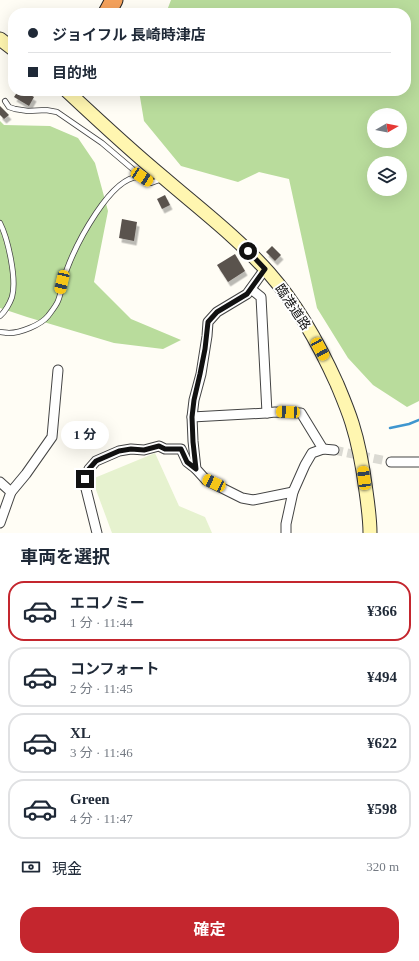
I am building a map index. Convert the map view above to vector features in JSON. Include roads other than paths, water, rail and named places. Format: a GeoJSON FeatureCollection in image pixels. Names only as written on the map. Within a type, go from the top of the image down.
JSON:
{"type":"FeatureCollection","features":[{"type":"Feature","properties":{"kind":"street"},"geometry":{"type":"LineString","coordinates":[[0,38],[8,44]]}},
{"type":"Feature","properties":{"kind":"street","name":"臨港道路"},"geometry":{"type":"LineString","coordinates":[[72,96],[111,133],[239,242],[265,269],[299,312],[327,361],[352,422],[362,464],[370,520],[370,533]]}},
{"type":"Feature","properties":{"kind":"street"},"geometry":{"type":"LineString","coordinates":[[196,469],[192,417],[208,322],[217,312],[247,294],[265,269]]}},
{"type":"Feature","properties":{"kind":"street"},"geometry":{"type":"LineString","coordinates":[[251,289],[261,297],[267,413]]}},
{"type":"Feature","properties":{"kind":"street"},"geometry":{"type":"LineString","coordinates":[[0,523],[11,492],[26,474],[52,437],[58,370]]}},
{"type":"Feature","properties":{"kind":"street"},"geometry":{"type":"LineString","coordinates":[[192,417],[275,412],[301,413],[323,449]]}},
{"type":"Feature","properties":{"kind":"street"},"geometry":{"type":"LineString","coordinates":[[97,533],[85,479],[89,469],[96,461],[119,451],[131,449],[144,450],[159,446],[165,449],[181,449],[187,462],[206,480],[242,498],[253,500],[293,492]]}},
{"type":"Feature","properties":{"kind":"street"},"geometry":{"type":"LineString","coordinates":[[286,533],[286,524],[293,492],[305,465],[312,453],[323,449],[334,450]]}},
{"type":"Feature","properties":{"kind":"street"},"geometry":{"type":"LineString","coordinates":[[391,462],[419,462]]}},
{"type":"Feature","properties":{"kind":"street"},"geometry":{"type":"LineString","coordinates":[[0,482],[11,492]]}},
{"type":"Feature","properties":{"kind":"lane"},"geometry":{"type":"LineString","coordinates":[[5,101],[9,107],[28,112],[46,110],[56,112],[102,143],[151,183],[164,178]]}},
{"type":"Feature","properties":{"kind":"lane"},"geometry":{"type":"LineString","coordinates":[[0,332],[8,333],[20,331],[46,318],[58,302],[66,270],[77,245],[91,220],[111,193],[132,178],[142,177]]}},
{"type":"Feature","properties":{"kind":"lane"},"geometry":{"type":"LineString","coordinates":[[0,223],[11,262],[13,286],[12,298],[3,314],[0,316]]}},
{"type":"Feature","properties":{"kind":"waterway"},"geometry":{"type":"LineString","coordinates":[[390,428],[419,420]]}},
{"type":"Feature","properties":{"kind":"tunnel"},"geometry":{"type":"LineString","coordinates":[[334,450],[391,462]]}}]}
